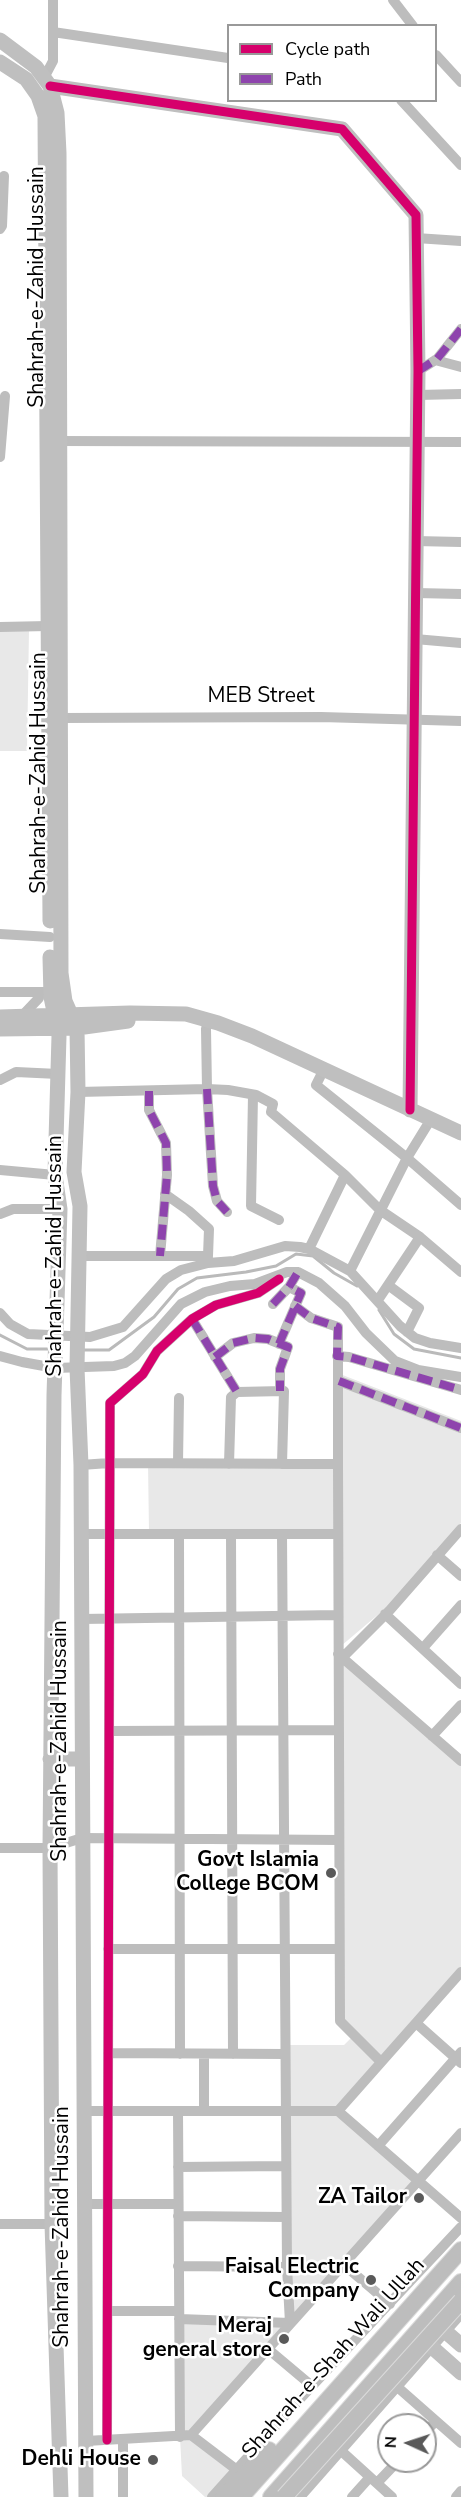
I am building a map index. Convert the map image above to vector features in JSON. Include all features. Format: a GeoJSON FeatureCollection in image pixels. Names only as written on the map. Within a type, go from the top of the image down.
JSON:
{"type":"FeatureCollection","features":[{"type":"Feature","properties":{"kind":"main road"},"geometry":{"type":"LineString","coordinates":[[0,40],[36,67],[47,82],[342,129],[416,215],[418,395],[410,1110]]}},
{"type":"Feature","properties":{"kind":"main road","name":"Shahrah-e-Zahid Hussain"},"geometry":{"type":"LineString","coordinates":[[0,62],[26,79],[38,96],[45,116],[61,718],[61,950],[51,992]]}},
{"type":"Feature","properties":{"kind":"main road","name":"Shahrah-e-Zahid Hussain"},"geometry":{"type":"LineString","coordinates":[[47,82],[57,113],[59,153],[48,626],[51,992],[57,1022],[55,1175],[60,1209],[55,1366],[50,1848],[52,2224],[61,2495]]}},
{"type":"Feature","properties":{"kind":"main road","name":"Shahrah-e-Zahid Hussain"},"geometry":{"type":"LineString","coordinates":[[51,992],[75,1022],[78,1092],[74,1172],[80,1206],[78,1365],[81,1465],[86,2495]]}},
{"type":"Feature","properties":{"kind":"main road"},"geometry":{"type":"LineString","coordinates":[[0,1029],[75,1022],[130,1012],[186,1014],[252,1036],[461,1133]]}},
{"type":"Feature","properties":{"kind":"main road"},"geometry":{"type":"LineString","coordinates":[[0,1017],[21,1017],[57,1022]]}},
{"type":"Feature","properties":{"kind":"main road"},"geometry":{"type":"LineString","coordinates":[[50,1759],[82,1759]]}},
{"type":"Feature","properties":{"kind":"main road","name":"Shahrah-e-Shah Wali Ullah"},"geometry":{"type":"LineString","coordinates":[[241,2497],[461,2250]]}},
{"type":"Feature","properties":{"kind":"main road","name":"Shahrah-e-Shah Wali Ullah"},"geometry":{"type":"LineString","coordinates":[[271,2497],[461,2282]]}},
{"type":"Feature","properties":{"kind":"main road"},"geometry":{"type":"LineString","coordinates":[[284,2497],[461,2301]]}},
{"type":"Feature","properties":{"kind":"main road"},"geometry":{"type":"LineString","coordinates":[[428,2317],[461,2345]]}},
{"type":"Feature","properties":{"kind":"main road"},"geometry":{"type":"LineString","coordinates":[[415,2332],[461,2373]]}},
{"type":"Feature","properties":{"kind":"main road"},"geometry":{"type":"LineString","coordinates":[[223,2497],[314,2394],[371,2350]]}},
{"type":"Feature","properties":{"kind":"main road"},"geometry":{"type":"LineString","coordinates":[[61,2495],[86,2495]]}},
{"type":"Feature","properties":{"kind":"street"},"geometry":{"type":"LineString","coordinates":[[47,82],[53,61],[53,0]]}},
{"type":"Feature","properties":{"kind":"street"},"geometry":{"type":"LineString","coordinates":[[393,0],[411,24]]}},
{"type":"Feature","properties":{"kind":"street"},"geometry":{"type":"LineString","coordinates":[[53,32],[227,58]]}},
{"type":"Feature","properties":{"kind":"street"},"geometry":{"type":"LineString","coordinates":[[437,56],[461,82]]}},
{"type":"Feature","properties":{"kind":"street"},"geometry":{"type":"LineString","coordinates":[[403,102],[461,165]]}},
{"type":"Feature","properties":{"kind":"street"},"geometry":{"type":"LineString","coordinates":[[0,229],[4,176]]}},
{"type":"Feature","properties":{"kind":"street"},"geometry":{"type":"LineString","coordinates":[[416,238],[461,241]]}},
{"type":"Feature","properties":{"kind":"street"},"geometry":{"type":"LineString","coordinates":[[418,370],[435,360],[461,329]]}},
{"type":"Feature","properties":{"kind":"street"},"geometry":{"type":"LineString","coordinates":[[435,360],[461,367]]}},
{"type":"Feature","properties":{"kind":"street"},"geometry":{"type":"LineString","coordinates":[[418,395],[461,394]]}},
{"type":"Feature","properties":{"kind":"street"},"geometry":{"type":"LineString","coordinates":[[0,457],[5,396]]}},
{"type":"Feature","properties":{"kind":"street"},"geometry":{"type":"LineString","coordinates":[[53,441],[461,442]]}},
{"type":"Feature","properties":{"kind":"street"},"geometry":{"type":"LineString","coordinates":[[415,541],[461,542]]}},
{"type":"Feature","properties":{"kind":"street"},"geometry":{"type":"LineString","coordinates":[[416,593],[461,594]]}},
{"type":"Feature","properties":{"kind":"street"},"geometry":{"type":"LineString","coordinates":[[0,627],[48,626]]}},
{"type":"Feature","properties":{"kind":"street"},"geometry":{"type":"LineString","coordinates":[[415,639],[461,643]]}},
{"type":"Feature","properties":{"kind":"street","name":"MEB Street"},"geometry":{"type":"LineString","coordinates":[[61,718],[321,717],[461,721]]}},
{"type":"Feature","properties":{"kind":"street"},"geometry":{"type":"LineString","coordinates":[[0,934],[50,937]]}},
{"type":"Feature","properties":{"kind":"street"},"geometry":{"type":"LineString","coordinates":[[0,992],[51,992]]}},
{"type":"Feature","properties":{"kind":"street"},"geometry":{"type":"LineString","coordinates":[[21,1017],[39,998],[51,992]]}},
{"type":"Feature","properties":{"kind":"street"},"geometry":{"type":"LineString","coordinates":[[203,1019],[206,1029],[213,1186],[217,1201],[227,1212]]}},
{"type":"Feature","properties":{"kind":"street"},"geometry":{"type":"LineString","coordinates":[[324,1069],[315,1085],[407,1158],[461,1205]]}},
{"type":"Feature","properties":{"kind":"street"},"geometry":{"type":"LineString","coordinates":[[0,1080],[16,1072],[58,1074]]}},
{"type":"Feature","properties":{"kind":"street"},"geometry":{"type":"LineString","coordinates":[[78,1092],[228,1090],[253,1095],[273,1104],[271,1112],[345,1174],[380,1210],[420,1237],[461,1272]]}},
{"type":"Feature","properties":{"kind":"street"},"geometry":{"type":"LineString","coordinates":[[149,1091],[149,1110],[166,1143],[167,1175],[160,1256]]}},
{"type":"Feature","properties":{"kind":"street"},"geometry":{"type":"LineString","coordinates":[[253,1095],[251,1206],[279,1220]]}},
{"type":"Feature","properties":{"kind":"street"},"geometry":{"type":"LineString","coordinates":[[350,1271],[407,1158],[431,1119]]}},
{"type":"Feature","properties":{"kind":"street"},"geometry":{"type":"LineString","coordinates":[[0,1170],[55,1175]]}},
{"type":"Feature","properties":{"kind":"street"},"geometry":{"type":"LineString","coordinates":[[309,1249],[345,1174]]}},
{"type":"Feature","properties":{"kind":"street"},"geometry":{"type":"LineString","coordinates":[[165,1194],[209,1229],[208,1259]]}},
{"type":"Feature","properties":{"kind":"street"},"geometry":{"type":"LineString","coordinates":[[0,1214],[10,1209],[60,1209]]}},
{"type":"Feature","properties":{"kind":"street"},"geometry":{"type":"LineString","coordinates":[[378,1300],[420,1237]]}},
{"type":"Feature","properties":{"kind":"street"},"geometry":{"type":"LineString","coordinates":[[79,1256],[160,1256],[234,1261],[285,1246],[309,1249],[350,1271],[415,1338],[430,1343],[459,1344]]}},
{"type":"Feature","properties":{"kind":"street"},"geometry":{"type":"LineString","coordinates":[[0,1313],[19,1331],[28,1334],[56,1340],[78,1340],[90,1337],[123,1327],[166,1279],[208,1259]]}},
{"type":"Feature","properties":{"kind":"street"},"geometry":{"type":"LineString","coordinates":[[0,1356],[22,1362],[55,1366],[114,1366],[125,1363],[135,1356],[181,1304],[205,1292],[230,1286],[255,1284],[287,1272],[298,1272],[319,1283],[345,1306],[366,1333],[395,1361],[418,1370],[461,1377]]}},
{"type":"Feature","properties":{"kind":"street"},"geometry":{"type":"LineString","coordinates":[[273,1304],[290,1287],[298,1272]]}},
{"type":"Feature","properties":{"kind":"street"},"geometry":{"type":"LineString","coordinates":[[107,2440],[111,1403],[143,1374],[157,1352],[192,1319],[216,1305],[258,1293],[279,1279]]}},
{"type":"Feature","properties":{"kind":"street"},"geometry":{"type":"LineString","coordinates":[[388,1285],[419,1308],[407,1332]]}},
{"type":"Feature","properties":{"kind":"street"},"geometry":{"type":"LineString","coordinates":[[279,1344],[301,1293],[290,1287]]}},
{"type":"Feature","properties":{"kind":"street"},"geometry":{"type":"LineString","coordinates":[[295,1306],[311,1318],[338,1327],[337,1615],[340,1655],[338,1730],[340,2021],[381,2062]]}},
{"type":"Feature","properties":{"kind":"street"},"geometry":{"type":"LineString","coordinates":[[192,1319],[237,1392]]}},
{"type":"Feature","properties":{"kind":"street"},"geometry":{"type":"LineString","coordinates":[[215,1357],[233,1343],[254,1338],[268,1339],[288,1347],[280,1370],[280,1391]]}},
{"type":"Feature","properties":{"kind":"street"},"geometry":{"type":"LineString","coordinates":[[337,1356],[349,1357],[461,1390]]}},
{"type":"Feature","properties":{"kind":"street"},"geometry":{"type":"LineString","coordinates":[[339,1381],[461,1428]]}},
{"type":"Feature","properties":{"kind":"street"},"geometry":{"type":"LineString","coordinates":[[229,1464],[231,1397],[237,1392],[284,1391],[282,1464]]}},
{"type":"Feature","properties":{"kind":"street"},"geometry":{"type":"LineString","coordinates":[[178,1463],[179,1398]]}},
{"type":"Feature","properties":{"kind":"street"},"geometry":{"type":"LineString","coordinates":[[81,1465],[109,1463],[338,1464]]}},
{"type":"Feature","properties":{"kind":"street"},"geometry":{"type":"LineString","coordinates":[[340,1655],[385,1614],[461,1529]]}},
{"type":"Feature","properties":{"kind":"street"},"geometry":{"type":"LineString","coordinates":[[81,1534],[338,1534]]}},
{"type":"Feature","properties":{"kind":"street"},"geometry":{"type":"LineString","coordinates":[[179,1534],[180,2054]]}},
{"type":"Feature","properties":{"kind":"street"},"geometry":{"type":"LineString","coordinates":[[231,1534],[233,2054]]}},
{"type":"Feature","properties":{"kind":"street"},"geometry":{"type":"LineString","coordinates":[[282,1534],[286,2217],[290,2323]]}},
{"type":"Feature","properties":{"kind":"street"},"geometry":{"type":"LineString","coordinates":[[437,1555],[461,1576]]}},
{"type":"Feature","properties":{"kind":"street"},"geometry":{"type":"LineString","coordinates":[[423,1648],[461,1605]]}},
{"type":"Feature","properties":{"kind":"street"},"geometry":{"type":"LineString","coordinates":[[385,1614],[461,1684]]}},
{"type":"Feature","properties":{"kind":"street"},"geometry":{"type":"LineString","coordinates":[[82,1618],[337,1615]]}},
{"type":"Feature","properties":{"kind":"street"},"geometry":{"type":"LineString","coordinates":[[340,1655],[461,1761]]}},
{"type":"Feature","properties":{"kind":"street"},"geometry":{"type":"LineString","coordinates":[[432,1736],[461,1705]]}},
{"type":"Feature","properties":{"kind":"street"},"geometry":{"type":"LineString","coordinates":[[110,1731],[338,1730]]}},
{"type":"Feature","properties":{"kind":"street"},"geometry":{"type":"LineString","coordinates":[[0,1848],[50,1848],[82,1838],[339,1840]]}},
{"type":"Feature","properties":{"kind":"street"},"geometry":{"type":"LineString","coordinates":[[108,1949],[339,1949]]}},
{"type":"Feature","properties":{"kind":"street"},"geometry":{"type":"LineString","coordinates":[[338,2112],[461,1972]]}},
{"type":"Feature","properties":{"kind":"street"},"geometry":{"type":"LineString","coordinates":[[378,2146],[459,2058],[416,2024]]}},
{"type":"Feature","properties":{"kind":"street"},"geometry":{"type":"LineString","coordinates":[[108,2053],[285,2054]]}},
{"type":"Feature","properties":{"kind":"street"},"geometry":{"type":"LineString","coordinates":[[204,2054],[204,2111]]}},
{"type":"Feature","properties":{"kind":"street"},"geometry":{"type":"LineString","coordinates":[[84,2110],[338,2112],[461,2218]]}},
{"type":"Feature","properties":{"kind":"street"},"geometry":{"type":"LineString","coordinates":[[178,2111],[178,2315],[185,2436]]}},
{"type":"Feature","properties":{"kind":"street"},"geometry":{"type":"LineString","coordinates":[[185,2436],[268,2349],[461,2133]]}},
{"type":"Feature","properties":{"kind":"street"},"geometry":{"type":"LineString","coordinates":[[178,2167],[286,2166]]}},
{"type":"Feature","properties":{"kind":"street"},"geometry":{"type":"LineString","coordinates":[[84,2204],[178,2204]]}},
{"type":"Feature","properties":{"kind":"street"},"geometry":{"type":"LineString","coordinates":[[178,2216],[286,2217]]}},
{"type":"Feature","properties":{"kind":"street"},"geometry":{"type":"LineString","coordinates":[[0,2224],[52,2224]]}},
{"type":"Feature","properties":{"kind":"street"},"geometry":{"type":"LineString","coordinates":[[212,2497],[314,2394],[390,2304],[461,2227]]}},
{"type":"Feature","properties":{"kind":"street"},"geometry":{"type":"LineString","coordinates":[[343,2264],[390,2304]]}},
{"type":"Feature","properties":{"kind":"street"},"geometry":{"type":"LineString","coordinates":[[178,2266],[287,2267]]}},
{"type":"Feature","properties":{"kind":"street"},"geometry":{"type":"LineString","coordinates":[[108,2311],[290,2323]]}},
{"type":"Feature","properties":{"kind":"street"},"geometry":{"type":"LineString","coordinates":[[300,2497],[461,2314]]}},
{"type":"Feature","properties":{"kind":"street"},"geometry":{"type":"LineString","coordinates":[[268,2349],[314,2394]]}},
{"type":"Feature","properties":{"kind":"street"},"geometry":{"type":"LineString","coordinates":[[380,2372],[427,2413]]}},
{"type":"Feature","properties":{"kind":"street"},"geometry":{"type":"LineString","coordinates":[[437,2422],[461,2443]]}},
{"type":"Feature","properties":{"kind":"street"},"geometry":{"type":"LineString","coordinates":[[86,2441],[185,2436],[237,2470]]}},
{"type":"Feature","properties":{"kind":"street"},"geometry":{"type":"LineString","coordinates":[[324,2436],[390,2496]]}},
{"type":"Feature","properties":{"kind":"street"},"geometry":{"type":"LineString","coordinates":[[123,2439],[123,2497]]}},
{"type":"Feature","properties":{"kind":"street"},"geometry":{"type":"LineString","coordinates":[[352,2497],[383,2473]]}},
{"type":"Feature","properties":{"kind":"street"},"geometry":{"type":"LineString","coordinates":[[456,2497],[461,2491]]}},
{"type":"Feature","properties":{"kind":"shaded area"},"geometry":{"type":"Polygon","coordinates":[[[29,630],[27,751],[0,751],[0,631],[29,630]]]}},
{"type":"Feature","properties":{"kind":"shaded area"},"geometry":{"type":"Polygon","coordinates":[[[340,1374],[461,1421],[461,1523],[387,1607],[341,1646],[340,1374]]]}},
{"type":"Feature","properties":{"kind":"shaded area"},"geometry":{"type":"Polygon","coordinates":[[[148,1462],[338,1464],[337,1534],[149,1533],[148,1462]]]}},
{"type":"Feature","properties":{"kind":"shaded area"},"geometry":{"type":"Polygon","coordinates":[[[338,1654],[461,1761],[461,1972],[338,2111],[416,2184],[190,2434],[179,2436],[178,2318],[289,2321],[285,2045],[344,2045],[354,2035],[340,2021],[338,1654]]]}},
{"type":"Feature","properties":{"kind":"shaded area"},"geometry":{"type":"Polygon","coordinates":[[[191,2435],[237,2470],[208,2497],[205,2497],[182,2476],[180,2437],[191,2435]]]}},
{"type":"Feature","properties":{"kind":"waterway"},"geometry":{"type":"LineString","coordinates":[[83,1350],[109,1350],[154,1317],[178,1289],[197,1278],[276,1266],[296,1254],[313,1256],[334,1273],[357,1286]]}},
{"type":"Feature","properties":{"kind":"waterway"},"geometry":{"type":"LineString","coordinates":[[379,1310],[394,1334],[414,1349],[461,1358]]}},
{"type":"Feature","properties":{"kind":"waterway"},"geometry":{"type":"LineString","coordinates":[[0,1335],[27,1349],[52,1349]]}},
{"type":"Feature","properties":{"kind":"marked path"},"geometry":{"type":"LineString","coordinates":[[418,371],[437,359],[461,329]]}},
{"type":"Feature","properties":{"kind":"marked path"},"geometry":{"type":"LineString","coordinates":[[207,1089],[213,1186],[217,1201],[227,1212]]}},
{"type":"Feature","properties":{"kind":"marked path"},"geometry":{"type":"LineString","coordinates":[[149,1091],[149,1110],[166,1143],[167,1175],[160,1256]]}},
{"type":"Feature","properties":{"kind":"marked path"},"geometry":{"type":"LineString","coordinates":[[279,1344],[301,1293],[289,1287],[298,1272]]}},
{"type":"Feature","properties":{"kind":"marked path"},"geometry":{"type":"LineString","coordinates":[[273,1304],[289,1287]]}},
{"type":"Feature","properties":{"kind":"marked path"},"geometry":{"type":"LineString","coordinates":[[295,1306],[311,1318],[338,1327],[337,1356],[349,1357],[461,1390]]}},
{"type":"Feature","properties":{"kind":"marked path"},"geometry":{"type":"LineString","coordinates":[[192,1319],[237,1392]]}},
{"type":"Feature","properties":{"kind":"marked path"},"geometry":{"type":"LineString","coordinates":[[215,1357],[233,1343],[254,1338],[268,1339],[288,1347],[280,1369],[280,1391]]}},
{"type":"Feature","properties":{"kind":"marked path"},"geometry":{"type":"LineString","coordinates":[[339,1381],[461,1428]]}},
{"type":"Feature","properties":{"kind":"cycle path"},"geometry":{"type":"LineString","coordinates":[[50,86],[342,129],[416,215],[418,371],[410,1110]]}},
{"type":"Feature","properties":{"kind":"cycle path"},"geometry":{"type":"LineString","coordinates":[[107,2440],[110,1403],[143,1374],[157,1351],[192,1319],[216,1305],[258,1293],[279,1279]]}},
{"type":"Feature","properties":{"kind":"place","name":"Govt Islamia College BCOM"},"geometry":{"type":"Point","coordinates":[331,1873]}},
{"type":"Feature","properties":{"kind":"place","name":"ZA Tailor"},"geometry":{"type":"Point","coordinates":[419,2198]}},
{"type":"Feature","properties":{"kind":"place","name":"Faisal Electric Company"},"geometry":{"type":"Point","coordinates":[371,2280]}},
{"type":"Feature","properties":{"kind":"place","name":"Meraj general store"},"geometry":{"type":"Point","coordinates":[284,2339]}},
{"type":"Feature","properties":{"kind":"place","name":"Dehli House"},"geometry":{"type":"Point","coordinates":[153,2460]}}]}
